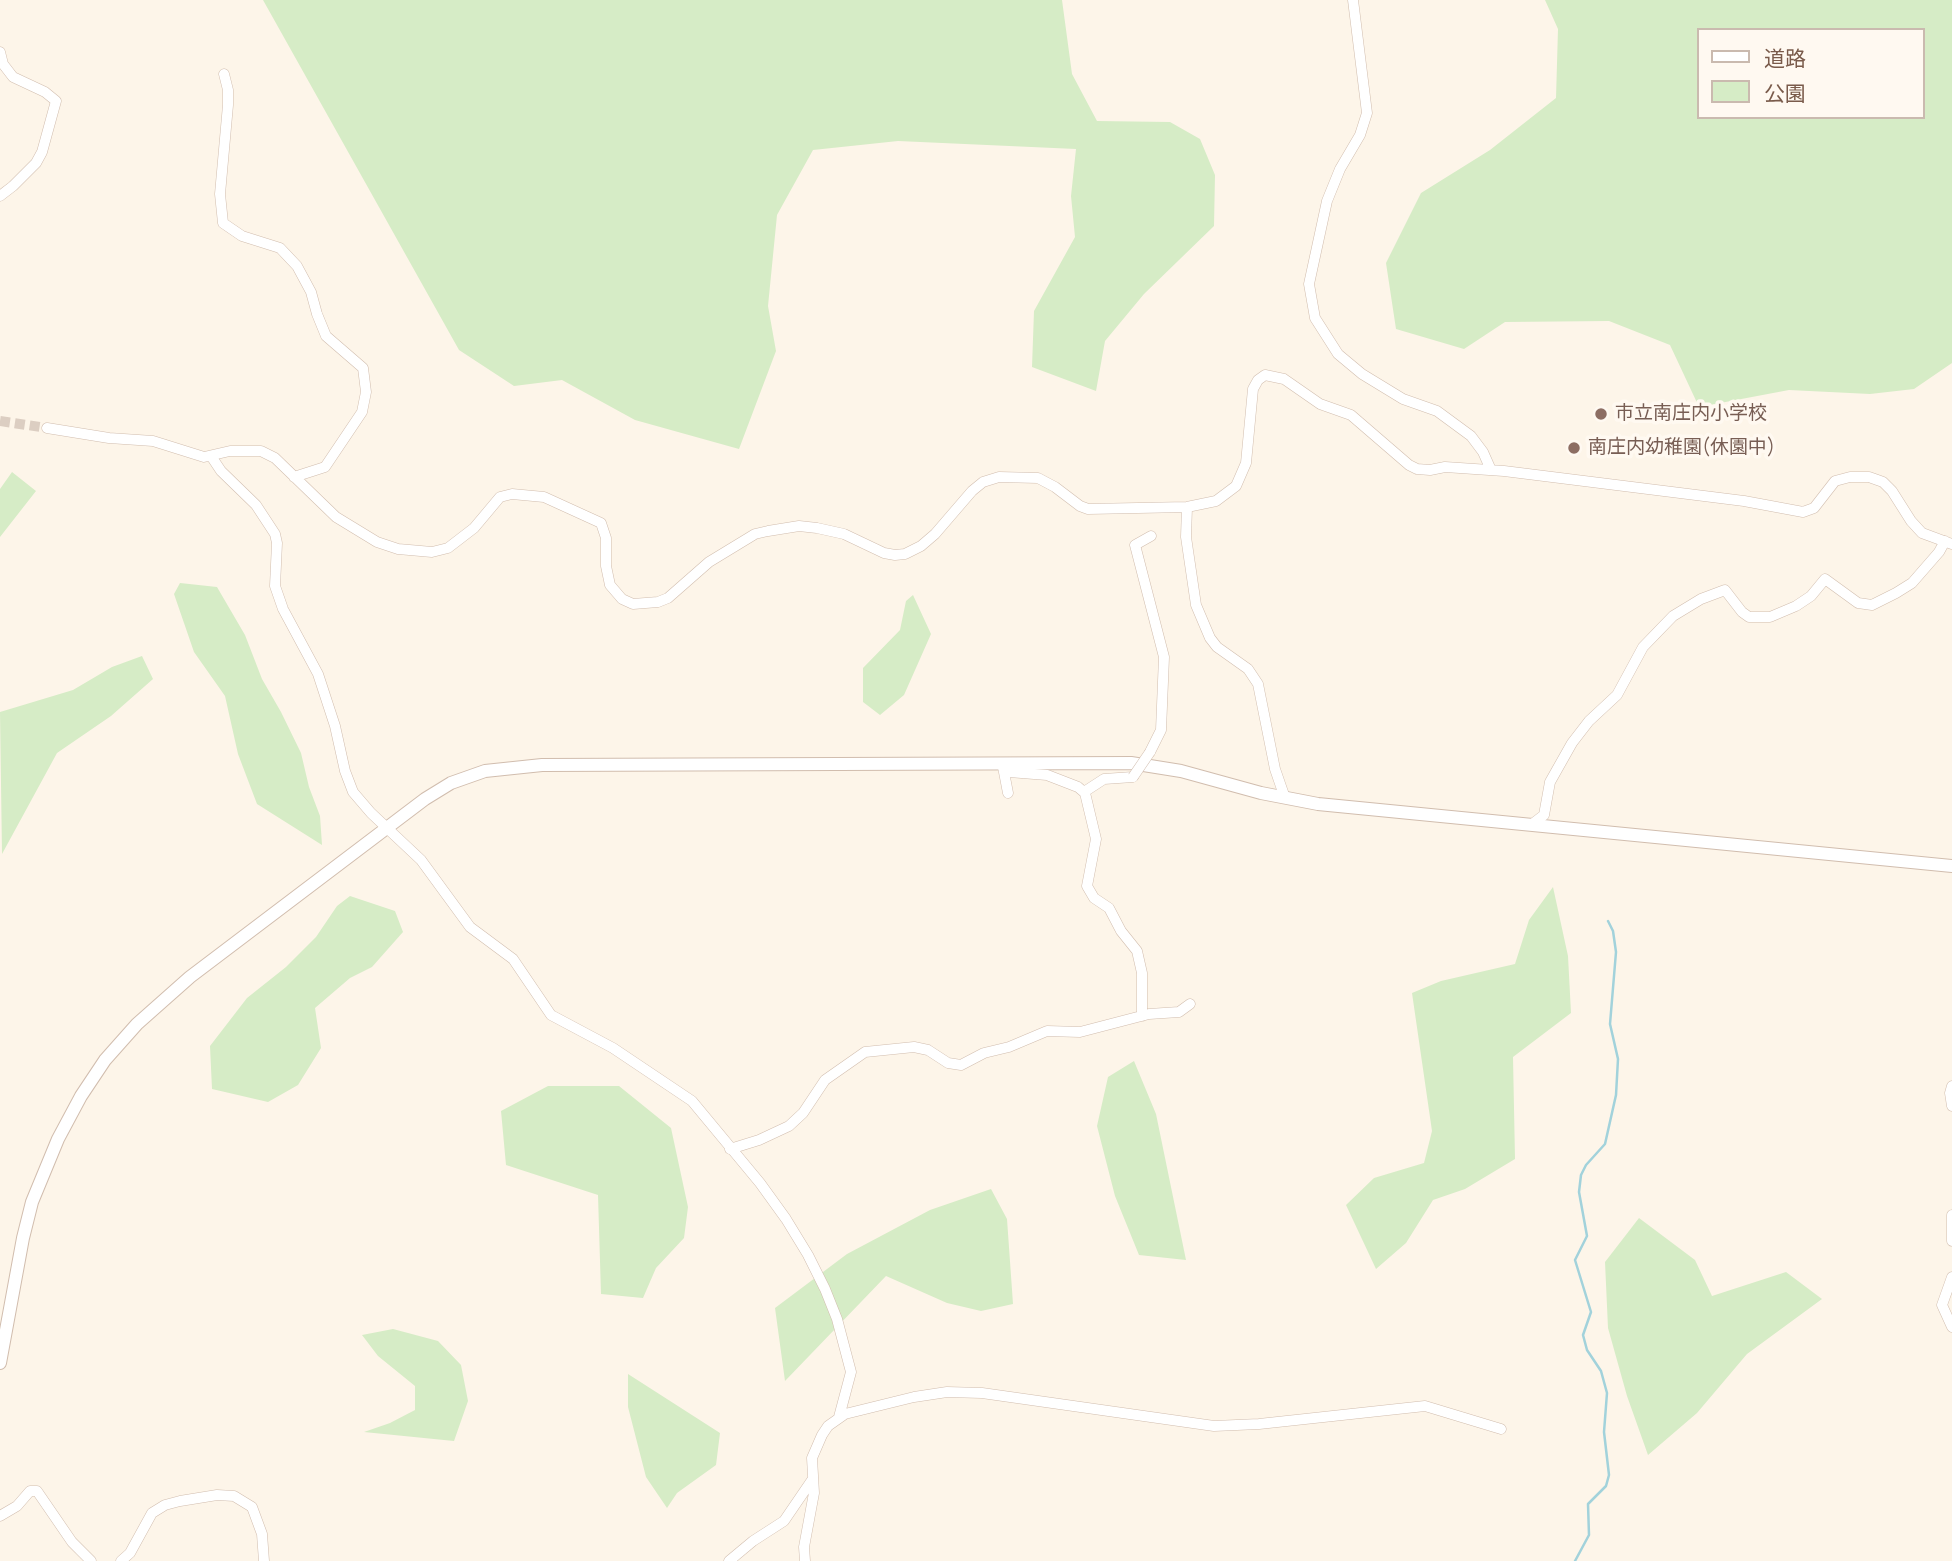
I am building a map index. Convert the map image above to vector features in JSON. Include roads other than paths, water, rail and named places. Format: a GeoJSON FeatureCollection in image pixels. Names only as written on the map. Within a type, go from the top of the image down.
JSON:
{"type":"FeatureCollection","features":[{"type":"Feature","properties":{"kind":"street"},"geometry":{"type":"LineString","coordinates":[[1353,0],[1367,113],[1360,135],[1340,169],[1327,201],[1309,284],[1315,318],[1338,354],[1362,374],[1403,399],[1437,411],[1471,436],[1483,452],[1491,470]]}},
{"type":"Feature","properties":{"kind":"street"},"geometry":{"type":"LineString","coordinates":[[0,52],[3,64],[13,77],[45,92],[56,101],[42,152],[36,163],[0,196]]}},
{"type":"Feature","properties":{"kind":"street"},"geometry":{"type":"LineString","coordinates":[[224,74],[229,105],[220,194],[223,223],[242,236],[279,248],[297,266],[311,292],[326,336],[363,368],[366,392],[362,412],[326,467],[294,477]]}},
{"type":"Feature","properties":{"kind":"street"},"geometry":{"type":"LineString","coordinates":[[47,428],[109,438],[153,441],[199,456],[230,451],[261,451],[275,458],[330,512],[362,534],[398,549],[440,551],[455,544],[474,528],[503,496],[534,495],[555,501],[596,520],[604,527],[610,585],[622,599],[633,604],[658,602],[668,598],[709,562],[755,534],[768,531],[799,526],[817,528],[844,534],[884,553],[905,554],[921,546],[935,534],[972,491],[984,482],[999,477],[1038,478],[1084,508],[1187,508],[1216,501],[1236,486],[1246,463],[1253,388],[1265,375],[1284,379],[1320,404],[1350,415],[1413,467],[1423,470],[1445,467],[1491,470],[1744,501],[1803,513],[1814,508],[1835,481],[1850,477],[1869,477],[1883,482],[1892,491],[1910,521],[1922,533],[1948,543],[1912,583],[1872,605],[1858,603],[1825,579],[1804,601],[1770,617],[1749,617],[1725,590],[1701,599],[1673,616],[1643,647],[1617,695],[1589,721],[1572,743],[1550,782],[1544,815],[1531,825]]}},
{"type":"Feature","properties":{"kind":"street"},"geometry":{"type":"LineString","coordinates":[[211,456],[221,471],[267,518],[275,534],[275,586],[283,609],[318,674],[335,726],[348,782],[361,802],[426,866],[470,928],[513,959],[551,1015],[604,1043],[677,1090],[705,1116],[786,1219],[825,1289],[850,1363],[851,1372],[839,1417]]}},
{"type":"Feature","properties":{"kind":"street"},"geometry":{"type":"LineString","coordinates":[[1187,508],[1186,537],[1196,605],[1204,627],[1217,647],[1248,669],[1258,684],[1275,769],[1285,798]]}},
{"type":"Feature","properties":{"kind":"street"},"geometry":{"type":"LineString","coordinates":[[1084,792],[1104,779],[1133,778],[1161,730],[1164,657],[1135,545],[1152,536]]}},
{"type":"Feature","properties":{"kind":"street"},"geometry":{"type":"LineString","coordinates":[[0,1363],[23,1238],[32,1202],[49,1157],[92,1078],[129,1032],[166,996],[387,828],[451,783],[485,771],[510,767],[1003,766],[1107,762],[1149,764],[1318,804],[1952,866]]}},
{"type":"Feature","properties":{"kind":"street"},"geometry":{"type":"LineString","coordinates":[[1003,766],[1009,772],[1047,775],[1084,792],[1096,834],[1087,886],[1094,898],[1109,908],[1137,951],[1142,973],[1142,1016]]}},
{"type":"Feature","properties":{"kind":"street"},"geometry":{"type":"LineString","coordinates":[[1003,766],[1008,793]]}},
{"type":"Feature","properties":{"kind":"street"},"geometry":{"type":"LineString","coordinates":[[730,1149],[759,1140],[789,1126],[803,1113],[825,1080],[865,1052],[914,1048],[928,1050],[948,1063],[961,1065],[984,1053],[1009,1047],[1048,1031],[1080,1032],[1142,1016],[1179,1012],[1190,1004]]}},
{"type":"Feature","properties":{"kind":"street"},"geometry":{"type":"LineString","coordinates":[[1952,1086],[1952,1106]]}},
{"type":"Feature","properties":{"kind":"street"},"geometry":{"type":"LineString","coordinates":[[1952,1215],[1952,1241]]}},
{"type":"Feature","properties":{"kind":"street"},"geometry":{"type":"LineString","coordinates":[[1952,1277],[1942,1305],[1952,1327]]}},
{"type":"Feature","properties":{"kind":"street"},"geometry":{"type":"LineString","coordinates":[[805,1561],[804,1547],[814,1493],[812,1458],[815,1447],[828,1426],[839,1417],[914,1397],[964,1392],[1088,1406],[1214,1426],[1259,1424],[1425,1406],[1501,1429]]}},
{"type":"Feature","properties":{"kind":"street"},"geometry":{"type":"LineString","coordinates":[[729,1561],[784,1521],[812,1480]]}},
{"type":"Feature","properties":{"kind":"street"},"geometry":{"type":"LineString","coordinates":[[0,1516],[17,1506],[30,1491],[37,1490],[72,1542],[91,1561]]}},
{"type":"Feature","properties":{"kind":"street"},"geometry":{"type":"LineString","coordinates":[[121,1561],[130,1552],[152,1513],[165,1505],[217,1495],[234,1496],[252,1507],[262,1534],[264,1561]]}},
{"type":"Feature","properties":{"kind":"waterway"},"geometry":{"type":"LineString","coordinates":[[1575,1561],[1589,1535],[1588,1504],[1606,1486],[1609,1475],[1604,1432],[1607,1393],[1601,1371],[1587,1350],[1583,1335],[1591,1312],[1575,1260],[1587,1236],[1579,1192],[1581,1175],[1586,1165],[1605,1144],[1616,1095],[1618,1059],[1610,1024],[1616,952],[1613,931],[1608,921]]}},
{"type":"Feature","properties":{"kind":"tunnel"},"geometry":{"type":"LineString","coordinates":[[0,421],[47,428]]}},
{"type":"Feature","properties":{"kind":"place","name":"市立南庄内小学校"},"geometry":{"type":"Point","coordinates":[1601,414]}},
{"type":"Feature","properties":{"kind":"place","name":"南庄内幼稚園(休園中)"},"geometry":{"type":"Point","coordinates":[1574,448]}}]}
